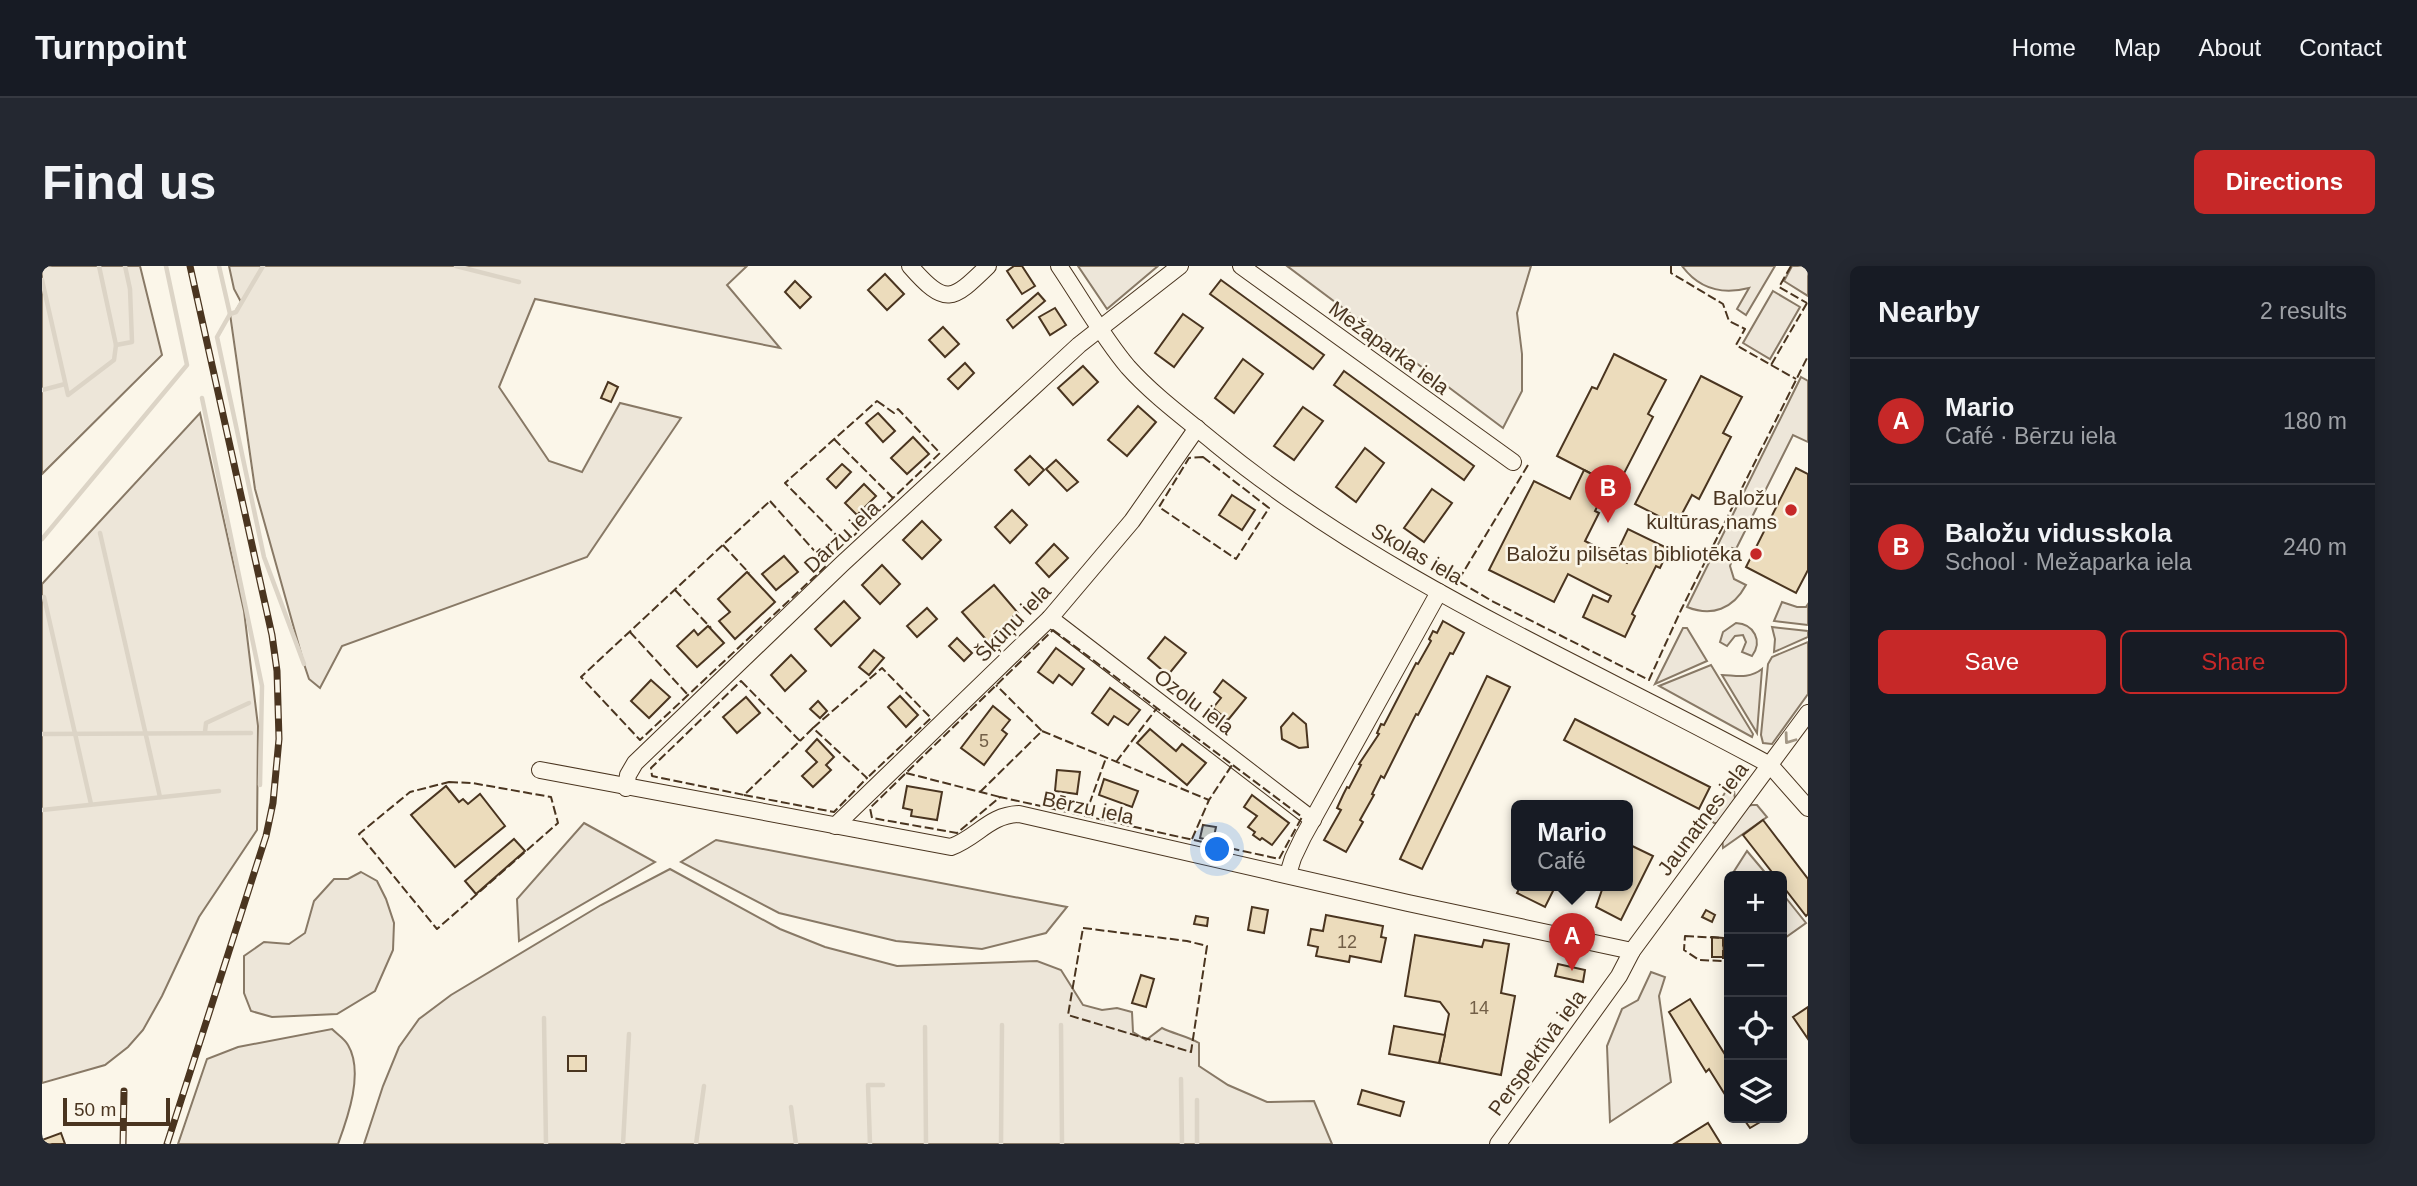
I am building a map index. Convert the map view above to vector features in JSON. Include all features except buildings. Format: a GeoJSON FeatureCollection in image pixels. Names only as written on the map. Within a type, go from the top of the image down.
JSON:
{"type":"FeatureCollection","features":[{"type":"Feature","properties":{"kind":"street"},"geometry":{"type":"LineString","coordinates":[[910,266],[939,294],[950,295],[961,292],[988,266]]}},
{"type":"Feature","properties":{"kind":"street","name":"Skolas iela"},"geometry":{"type":"LineString","coordinates":[[1059,266],[1126,365],[1150,389],[1242,465],[1302,509],[1439,592],[1770,765],[1808,808]]}},
{"type":"Feature","properties":{"kind":"street","name":"Dārzu iela"},"geometry":{"type":"LineString","coordinates":[[626,788],[628,775],[635,763],[842,564],[1101,328],[1180,266]]}},
{"type":"Feature","properties":{"kind":"street","name":"Mežaparka iela"},"geometry":{"type":"LineString","coordinates":[[1241,266],[1513,462]]}},
{"type":"Feature","properties":{"kind":"street","name":"Šķūņu iela"},"geometry":{"type":"LineString","coordinates":[[835,826],[1050,618],[1132,521],[1198,428]]}},
{"type":"Feature","properties":{"kind":"street"},"geometry":{"type":"LineString","coordinates":[[1288,874],[1293,858],[1313,820],[1439,592]]}},
{"type":"Feature","properties":{"kind":"street","name":"Ozolu iela"},"geometry":{"type":"LineString","coordinates":[[1050,618],[1313,820]]}},
{"type":"Feature","properties":{"kind":"street","name":"Jaunatnes iela"},"geometry":{"type":"LineString","coordinates":[[1632,951],[1808,713]]}},
{"type":"Feature","properties":{"kind":"street","name":"Bērzu iela"},"geometry":{"type":"LineString","coordinates":[[540,770],[951,847],[964,842],[1004,815],[1019,814],[1420,906],[1632,951]]}},
{"type":"Feature","properties":{"kind":"street","name":"Perspektīvā iela"},"geometry":{"type":"LineString","coordinates":[[1497,1144],[1619,976],[1632,951]]}},
{"type":"Feature","properties":{"kind":"shaded area"},"geometry":{"type":"Polygon","coordinates":[[[42,266],[140,266],[162,355],[42,474],[42,266]]]}},
{"type":"Feature","properties":{"kind":"shaded area"},"geometry":{"type":"Polygon","coordinates":[[[229,266],[747,266],[727,285],[780,348],[535,299],[499,387],[549,461],[582,472],[620,403],[681,418],[587,557],[342,646],[320,688],[309,679],[304,664],[255,489],[230,314],[235,312],[241,302],[234,289],[229,266]]]}},
{"type":"Feature","properties":{"kind":"shaded area"},"geometry":{"type":"Polygon","coordinates":[[[1078,266],[1158,266],[1107,309],[1078,266]]]}},
{"type":"Feature","properties":{"kind":"shaded area"},"geometry":{"type":"Polygon","coordinates":[[[1287,266],[1531,266],[1517,313],[1522,354],[1522,391],[1503,428],[1287,266]]]}},
{"type":"Feature","properties":{"kind":"shaded area"},"geometry":{"type":"Polygon","coordinates":[[[1682,266],[1775,266],[1746,315],[1737,309],[1749,288],[1730,291],[1712,288],[1696,280],[1682,266]]]}},
{"type":"Feature","properties":{"kind":"shaded area"},"geometry":{"type":"Polygon","coordinates":[[[1792,266],[1808,266],[1808,296],[1784,281],[1792,266]]]}},
{"type":"Feature","properties":{"kind":"shaded area"},"geometry":{"type":"Polygon","coordinates":[[[1773,291],[1800,307],[1770,359],[1743,343],[1773,291]]]}},
{"type":"Feature","properties":{"kind":"shaded area"},"geometry":{"type":"Polygon","coordinates":[[[1801,377],[1808,381],[1808,442],[1793,435],[1736,549],[1732,548],[1728,555],[1733,558],[1730,566],[1734,579],[1746,585],[1735,600],[1721,609],[1705,611],[1687,607],[1801,377]]]}},
{"type":"Feature","properties":{"kind":"shaded area"},"geometry":{"type":"Polygon","coordinates":[[[200,413],[244,611],[258,726],[257,830],[199,917],[143,1030],[128,1047],[105,1065],[42,1083],[42,584],[200,413]]]}},
{"type":"Feature","properties":{"kind":"shaded area"},"geometry":{"type":"Polygon","coordinates":[[[1782,602],[1797,607],[1806,607],[1808,604],[1808,625],[1774,621],[1782,602]]]}},
{"type":"Feature","properties":{"kind":"shaded area"},"geometry":{"type":"Polygon","coordinates":[[[1736,623],[1748,626],[1755,634],[1757,645],[1752,656],[1742,652],[1746,642],[1743,635],[1735,636],[1727,646],[1720,642],[1723,632],[1736,623]]]}},
{"type":"Feature","properties":{"kind":"shaded area"},"geometry":{"type":"Polygon","coordinates":[[[1772,627],[1808,631],[1808,637],[1774,652],[1772,627]]]}},
{"type":"Feature","properties":{"kind":"shaded area"},"geometry":{"type":"Polygon","coordinates":[[[1683,628],[1687,628],[1707,661],[1655,684],[1683,628]]]}},
{"type":"Feature","properties":{"kind":"shaded area"},"geometry":{"type":"Polygon","coordinates":[[[1808,642],[1808,694],[1772,744],[1763,743],[1761,735],[1768,664],[1772,657],[1808,642]]]}},
{"type":"Feature","properties":{"kind":"shaded area"},"geometry":{"type":"Polygon","coordinates":[[[1711,665],[1753,734],[1752,737],[1659,686],[1711,665]]]}},
{"type":"Feature","properties":{"kind":"shaded area"},"geometry":{"type":"Polygon","coordinates":[[[1762,669],[1757,733],[1722,675],[1746,676],[1762,669]]]}},
{"type":"Feature","properties":{"kind":"shaded area"},"geometry":{"type":"Polygon","coordinates":[[[1728,788],[1734,791],[1735,799],[1718,823],[1714,823],[1709,818],[1728,788]]]}},
{"type":"Feature","properties":{"kind":"shaded area"},"geometry":{"type":"Polygon","coordinates":[[[1757,805],[1767,817],[1723,848],[1722,836],[1748,806],[1757,805]]]}},
{"type":"Feature","properties":{"kind":"shaded area"},"geometry":{"type":"Polygon","coordinates":[[[584,823],[655,862],[519,941],[517,899],[584,823]]]}},
{"type":"Feature","properties":{"kind":"shaded area"},"geometry":{"type":"Polygon","coordinates":[[[716,840],[1067,907],[1046,933],[982,949],[896,941],[779,913],[681,862],[716,840]]]}},
{"type":"Feature","properties":{"kind":"shaded area"},"geometry":{"type":"Polygon","coordinates":[[[1747,851],[1764,871],[1734,871],[1747,851]]]}},
{"type":"Feature","properties":{"kind":"shaded area"},"geometry":{"type":"Polygon","coordinates":[[[670,869],[780,929],[825,947],[897,966],[1037,961],[1061,970],[1083,1005],[1102,1010],[1117,1008],[1132,1012],[1133,1032],[1146,1040],[1162,1028],[1199,1043],[1199,1066],[1228,1085],[1267,1102],[1314,1101],[1332,1144],[364,1144],[399,1047],[419,1019],[451,995],[601,905],[670,869]]]}},
{"type":"Feature","properties":{"kind":"shaded area"},"geometry":{"type":"Polygon","coordinates":[[[361,872],[377,881],[394,923],[393,950],[375,991],[337,1014],[272,1017],[251,1011],[244,993],[244,956],[264,942],[289,944],[305,933],[314,901],[334,879],[348,879],[361,872]]]}},
{"type":"Feature","properties":{"kind":"shaded area"},"geometry":{"type":"Polygon","coordinates":[[[1787,899],[1806,923],[1787,936],[1787,899]]]}},
{"type":"Feature","properties":{"kind":"shaded area"},"geometry":{"type":"Polygon","coordinates":[[[1651,972],[1665,977],[1659,996],[1671,1082],[1610,1122],[1607,1046],[1622,1009],[1638,1000],[1651,972]]]}},
{"type":"Feature","properties":{"kind":"shaded area"},"geometry":{"type":"Polygon","coordinates":[[[332,1029],[348,1045],[355,1068],[353,1094],[338,1144],[178,1144],[207,1059],[238,1047],[332,1029]]]}},
{"type":"Feature","properties":{"kind":"waterway"},"geometry":{"type":"LineString","coordinates":[[99,266],[116,345]]}},
{"type":"Feature","properties":{"kind":"waterway"},"geometry":{"type":"LineString","coordinates":[[42,280],[68,395],[114,360],[116,345],[132,342],[130,289],[125,266]]}},
{"type":"Feature","properties":{"kind":"waterway"},"geometry":{"type":"LineString","coordinates":[[42,539],[187,365],[166,266]]}},
{"type":"Feature","properties":{"kind":"waterway"},"geometry":{"type":"LineString","coordinates":[[219,266],[230,314],[217,337],[264,557],[304,664]]}},
{"type":"Feature","properties":{"kind":"waterway"},"geometry":{"type":"LineString","coordinates":[[230,314],[236,312],[263,266]]}},
{"type":"Feature","properties":{"kind":"waterway"},"geometry":{"type":"LineString","coordinates":[[456,266],[519,282]]}},
{"type":"Feature","properties":{"kind":"waterway"},"geometry":{"type":"LineString","coordinates":[[42,390],[65,384]]}},
{"type":"Feature","properties":{"kind":"waterway"},"geometry":{"type":"LineString","coordinates":[[202,398],[262,686],[260,785]]}},
{"type":"Feature","properties":{"kind":"waterway"},"geometry":{"type":"LineString","coordinates":[[100,533],[160,797]]}},
{"type":"Feature","properties":{"kind":"waterway"},"geometry":{"type":"LineString","coordinates":[[44,597],[91,804]]}},
{"type":"Feature","properties":{"kind":"waterway"},"geometry":{"type":"LineString","coordinates":[[205,732],[206,723],[249,703]]}},
{"type":"Feature","properties":{"kind":"waterway"},"geometry":{"type":"LineString","coordinates":[[42,734],[251,733]]}},
{"type":"Feature","properties":{"kind":"waterway"},"geometry":{"type":"LineString","coordinates":[[42,810],[219,791]]}},
{"type":"Feature","properties":{"kind":"waterway"},"geometry":{"type":"LineString","coordinates":[[544,1018],[546,1144]]}},
{"type":"Feature","properties":{"kind":"waterway"},"geometry":{"type":"LineString","coordinates":[[1001,1144],[1002,1025]]}},
{"type":"Feature","properties":{"kind":"waterway"},"geometry":{"type":"LineString","coordinates":[[1061,1025],[1062,1144]]}},
{"type":"Feature","properties":{"kind":"waterway"},"geometry":{"type":"LineString","coordinates":[[925,1027],[926,1144]]}},
{"type":"Feature","properties":{"kind":"waterway"},"geometry":{"type":"LineString","coordinates":[[623,1144],[629,1034]]}},
{"type":"Feature","properties":{"kind":"waterway"},"geometry":{"type":"LineString","coordinates":[[1181,1079],[1182,1144]]}},
{"type":"Feature","properties":{"kind":"waterway"},"geometry":{"type":"LineString","coordinates":[[870,1144],[868,1085],[883,1085]]}},
{"type":"Feature","properties":{"kind":"waterway"},"geometry":{"type":"LineString","coordinates":[[696,1144],[704,1086]]}},
{"type":"Feature","properties":{"kind":"waterway"},"geometry":{"type":"LineString","coordinates":[[1197,1100],[1197,1144]]}},
{"type":"Feature","properties":{"kind":"waterway"},"geometry":{"type":"LineString","coordinates":[[791,1107],[796,1144]]}},
{"type":"Feature","properties":{"kind":"railway"},"geometry":{"type":"LineString","coordinates":[[167,1144],[266,836],[273,803],[279,739],[277,671],[272,635],[190,266]]}},
{"type":"Feature","properties":{"kind":"railway"},"geometry":{"type":"LineString","coordinates":[[123,1144],[124,1091]]}},
{"type":"Feature","properties":{"kind":"fence"},"geometry":{"type":"LineString","coordinates":[[1671,266],[1671,273],[1723,304],[1729,321],[1745,329],[1736,345],[1771,365],[1807,303]]}},
{"type":"Feature","properties":{"kind":"fence"},"geometry":{"type":"LineString","coordinates":[[1791,266],[1779,287],[1807,303]]}},
{"type":"Feature","properties":{"kind":"fence"},"geometry":{"type":"LineString","coordinates":[[1528,465],[1458,581],[1492,601],[1649,680],[1681,610],[1808,356]]}},
{"type":"Feature","properties":{"kind":"fence"},"geometry":{"type":"LineString","coordinates":[[1771,365],[1796,379]]}},
{"type":"Feature","properties":{"kind":"fence"},"geometry":{"type":"LineString","coordinates":[[877,401],[894,413],[898,409],[940,453],[845,544],[785,483],[877,401]]}},
{"type":"Feature","properties":{"kind":"fence"},"geometry":{"type":"LineString","coordinates":[[834,439],[893,498]]}},
{"type":"Feature","properties":{"kind":"fence"},"geometry":{"type":"LineString","coordinates":[[1203,457],[1269,508],[1236,559],[1159,507],[1189,458],[1203,457]]}},
{"type":"Feature","properties":{"kind":"fence"},"geometry":{"type":"LineString","coordinates":[[770,501],[827,565],[640,740],[581,677],[770,501]]}},
{"type":"Feature","properties":{"kind":"fence"},"geometry":{"type":"LineString","coordinates":[[723,545],[749,573]]}},
{"type":"Feature","properties":{"kind":"fence"},"geometry":{"type":"LineString","coordinates":[[675,590],[711,628]]}},
{"type":"Feature","properties":{"kind":"fence"},"geometry":{"type":"LineString","coordinates":[[1053,630],[1302,817],[1279,859],[1000,797],[957,833],[872,818],[870,808],[1053,630]]}},
{"type":"Feature","properties":{"kind":"fence"},"geometry":{"type":"LineString","coordinates":[[630,632],[688,695]]}},
{"type":"Feature","properties":{"kind":"fence"},"geometry":{"type":"LineString","coordinates":[[813,728],[882,668],[931,718],[867,778]]}},
{"type":"Feature","properties":{"kind":"fence"},"geometry":{"type":"LineString","coordinates":[[741,681],[800,741],[744,795],[652,776],[651,768],[741,681]]}},
{"type":"Feature","properties":{"kind":"fence"},"geometry":{"type":"LineString","coordinates":[[980,792],[1042,731],[996,685]]}},
{"type":"Feature","properties":{"kind":"fence"},"geometry":{"type":"LineString","coordinates":[[1116,762],[1157,708]]}},
{"type":"Feature","properties":{"kind":"fence"},"geometry":{"type":"LineString","coordinates":[[744,795],[834,812],[867,778],[813,728],[800,741]]}},
{"type":"Feature","properties":{"kind":"fence"},"geometry":{"type":"LineString","coordinates":[[1042,731],[1209,800]]}},
{"type":"Feature","properties":{"kind":"fence"},"geometry":{"type":"LineString","coordinates":[[1085,816],[1106,758]]}},
{"type":"Feature","properties":{"kind":"fence"},"geometry":{"type":"LineString","coordinates":[[1192,839],[1209,800],[1232,765]]}},
{"type":"Feature","properties":{"kind":"fence"},"geometry":{"type":"LineString","coordinates":[[906,773],[1000,797]]}},
{"type":"Feature","properties":{"kind":"fence"},"geometry":{"type":"LineString","coordinates":[[449,782],[472,783],[551,797],[558,823],[437,929],[359,834],[410,792],[449,782]]}},
{"type":"Feature","properties":{"kind":"fence"},"geometry":{"type":"LineString","coordinates":[[1083,928],[1207,946],[1191,1052],[1068,1015],[1083,928]]}},
{"type":"Feature","properties":{"kind":"fence"},"geometry":{"type":"LineString","coordinates":[[1685,936],[1723,938],[1723,961],[1699,960],[1684,950],[1685,936]]}},
{"type":"Feature","properties":{"kind":"place","name":"Baložu kultūras nams"},"geometry":{"type":"Point","coordinates":[1791,510]}},
{"type":"Feature","properties":{"kind":"place","name":"Baložu vidusskola"},"geometry":{"type":"Point","coordinates":[1608,523]}},
{"type":"Feature","properties":{"kind":"place","name":"Baložu pilsētas bibliotēka"},"geometry":{"type":"Point","coordinates":[1756,554]}},
{"type":"Feature","properties":{"kind":"place","name":"Mario"},"geometry":{"type":"Point","coordinates":[1572,971]}}]}
